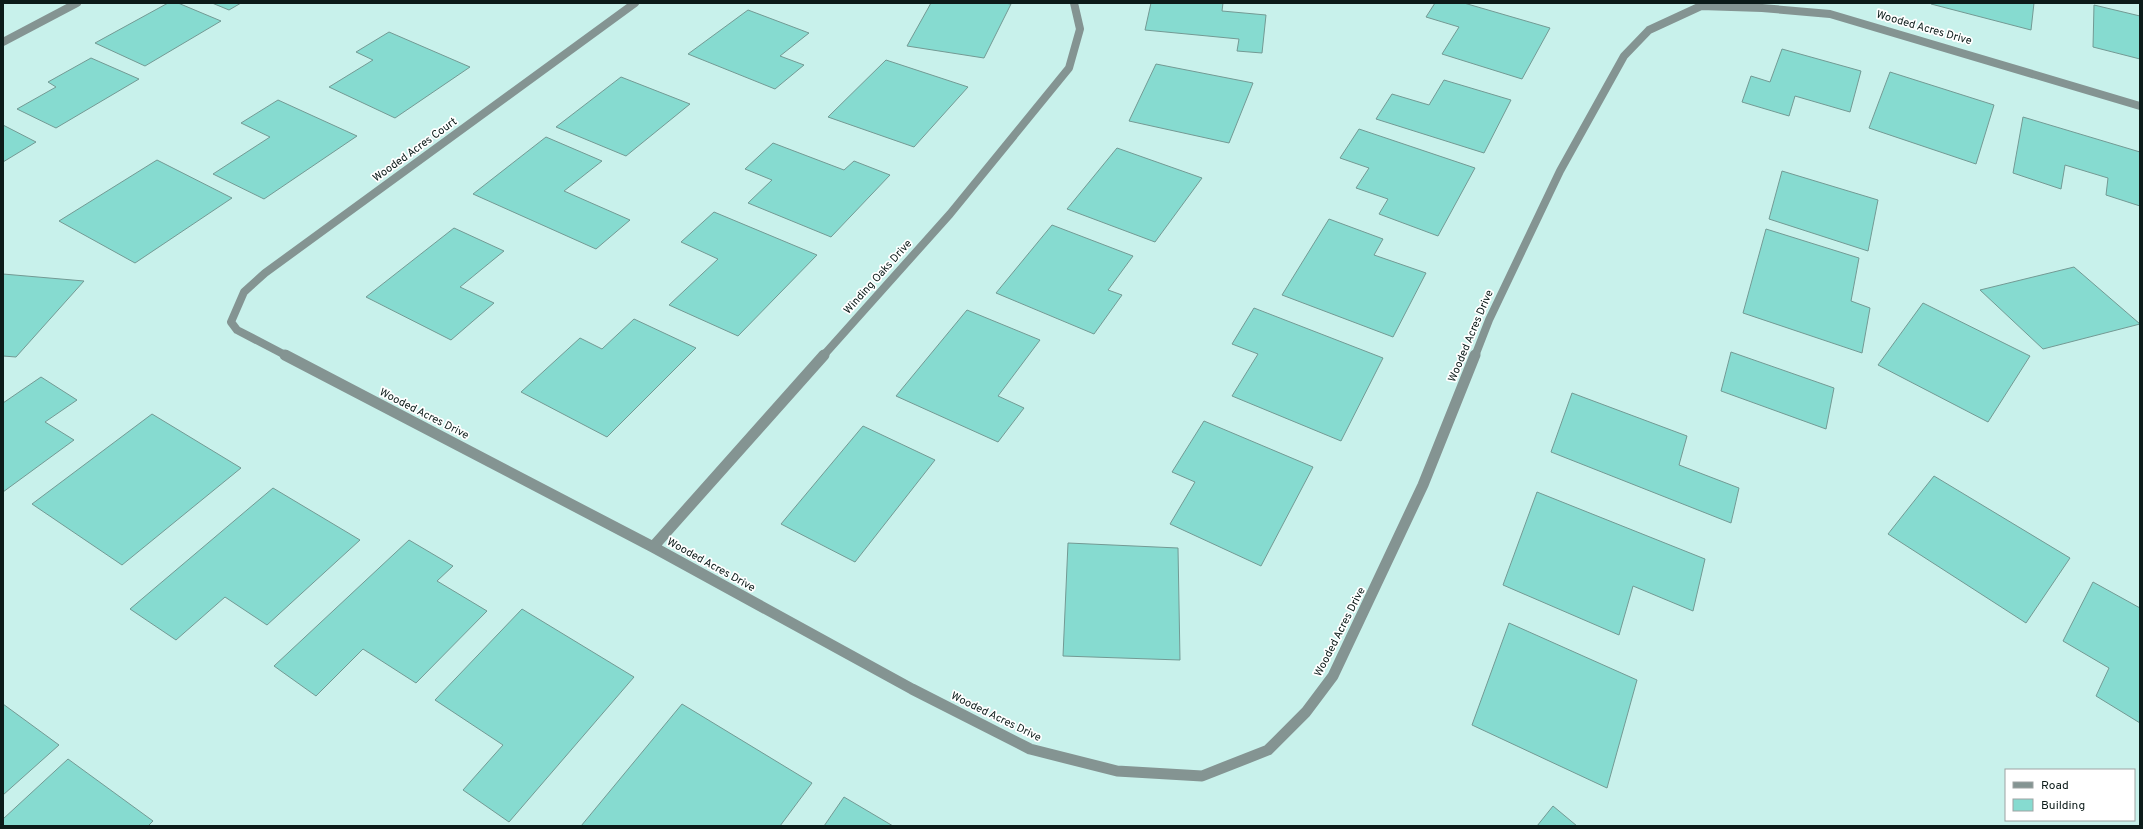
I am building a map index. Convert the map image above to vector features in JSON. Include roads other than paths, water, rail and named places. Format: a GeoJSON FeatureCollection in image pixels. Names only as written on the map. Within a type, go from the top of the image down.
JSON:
{"type":"FeatureCollection","features":[{"type":"Feature","properties":{"kind":"street"},"geometry":{"type":"LineString","coordinates":[[3,42],[77,3]]}},
{"type":"Feature","properties":{"kind":"street","name":"Wooded Acres Court"},"geometry":{"type":"LineString","coordinates":[[237,330],[231,322],[244,292],[265,273],[636,3]]}},
{"type":"Feature","properties":{"kind":"street","name":"Winding Oaks Drive"},"geometry":{"type":"LineString","coordinates":[[653,547],[950,214],[1069,68],[1080,29],[1074,3]]}},
{"type":"Feature","properties":{"kind":"street","name":"Wooded Acres Drive"},"geometry":{"type":"LineString","coordinates":[[237,330],[653,547],[912,689],[1030,749],[1117,771],[1202,776],[1268,750],[1306,712],[1333,676],[1423,485],[1493,313],[1560,171],[1624,56],[1648,30],[1701,6],[1724,4],[1830,14],[2140,106]]}}]}
